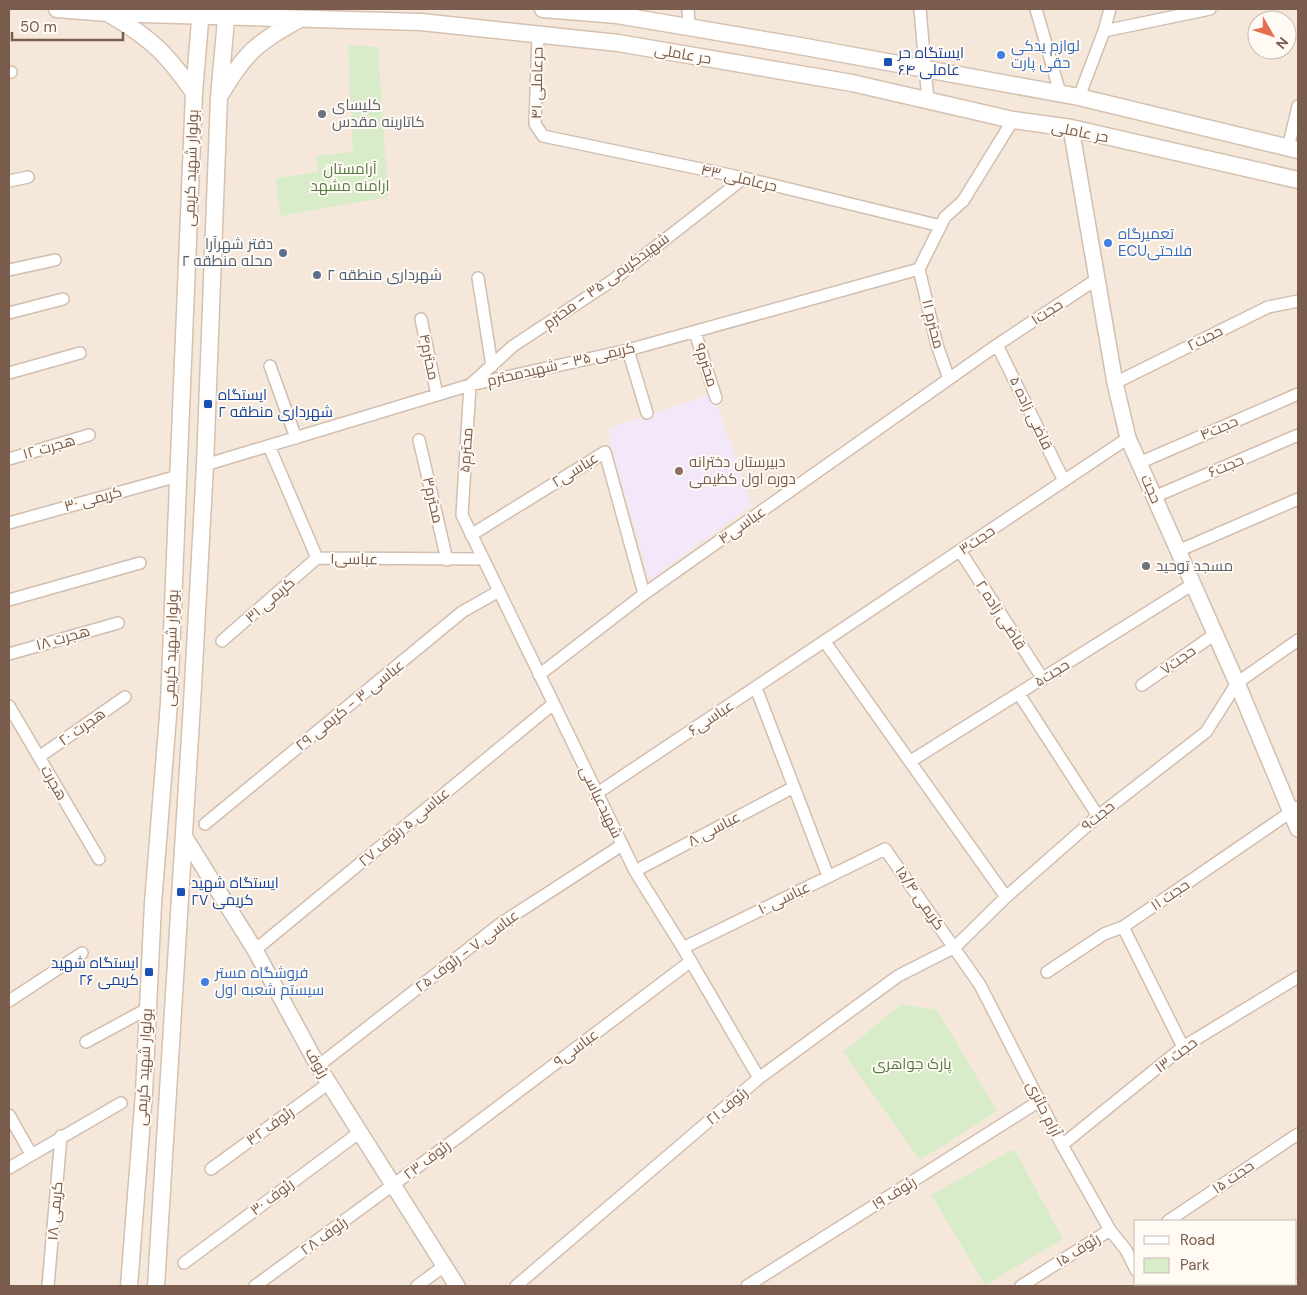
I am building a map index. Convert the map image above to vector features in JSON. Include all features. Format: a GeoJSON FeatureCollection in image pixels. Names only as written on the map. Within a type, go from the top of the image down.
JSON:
{"type":"FeatureCollection","features":[{"type":"Feature","properties":{"kind":"main road","name":"حر عاملی"},"geometry":{"type":"LineString","coordinates":[[57,9],[108,13],[201,12],[301,19],[421,22],[628,45],[852,84],[1014,120],[1071,128],[1298,180]]}},
{"type":"Feature","properties":{"kind":"main road","name":"حر عاملی"},"geometry":{"type":"LineString","coordinates":[[543,9],[617,15],[926,68],[1079,97],[1293,149]]}},
{"type":"Feature","properties":{"kind":"main road","name":"بولوار شهید کریمی"},"geometry":{"type":"LineString","coordinates":[[129,1286],[144,1093],[147,1009],[169,703],[194,93],[201,12]]}},
{"type":"Feature","properties":{"kind":"main road"},"geometry":{"type":"LineString","coordinates":[[108,13],[142,33],[172,60],[194,93]]}},
{"type":"Feature","properties":{"kind":"main road","name":"بولوار شهید کریمی"},"geometry":{"type":"LineString","coordinates":[[156,1286],[192,704],[205,465],[220,97],[226,13]]}},
{"type":"Feature","properties":{"kind":"main road"},"geometry":{"type":"LineString","coordinates":[[220,97],[238,64],[266,37],[301,19]]}},
{"type":"Feature","properties":{"kind":"main road"},"geometry":{"type":"LineString","coordinates":[[169,703],[192,704]]}},
{"type":"Feature","properties":{"kind":"street"},"geometry":{"type":"LineString","coordinates":[[688,9],[689,27]]}},
{"type":"Feature","properties":{"kind":"street"},"geometry":{"type":"LineString","coordinates":[[920,9],[928,101]]}},
{"type":"Feature","properties":{"kind":"street"},"geometry":{"type":"LineString","coordinates":[[1036,9],[1060,94]]}},
{"type":"Feature","properties":{"kind":"street"},"geometry":{"type":"LineString","coordinates":[[1079,97],[1104,31],[1110,9]]}},
{"type":"Feature","properties":{"kind":"street"},"geometry":{"type":"LineString","coordinates":[[1104,31],[1210,9]]}},
{"type":"Feature","properties":{"kind":"street","name":"حرعاملی ۴۱"},"geometry":{"type":"LineString","coordinates":[[538,34],[535,124],[538,131]]}},
{"type":"Feature","properties":{"kind":"street"},"geometry":{"type":"LineString","coordinates":[[1293,149],[1298,106]]}},
{"type":"Feature","properties":{"kind":"street"},"geometry":{"type":"LineString","coordinates":[[919,269],[945,217],[962,201],[1014,120]]}},
{"type":"Feature","properties":{"kind":"street","name":"حجت"},"geometry":{"type":"LineString","coordinates":[[1071,128],[1115,383],[1128,438],[1295,810],[1298,829]]}},
{"type":"Feature","properties":{"kind":"street","name":"حرعاملی ۴۳"},"geometry":{"type":"LineString","coordinates":[[538,131],[543,136],[744,178],[941,226]]}},
{"type":"Feature","properties":{"kind":"street"},"geometry":{"type":"LineString","coordinates":[[9,181],[28,177]]}},
{"type":"Feature","properties":{"kind":"street","name":"شهیدکریمی ۳۵ - محترم"},"geometry":{"type":"LineString","coordinates":[[470,385],[513,346],[613,280],[744,178]]}},
{"type":"Feature","properties":{"kind":"street"},"geometry":{"type":"LineString","coordinates":[[9,270],[55,260]]}},
{"type":"Feature","properties":{"kind":"street","name":"کریمی ۳۵ - شهیدمحترم"},"geometry":{"type":"LineString","coordinates":[[205,465],[470,385],[628,350],[919,269]]}},
{"type":"Feature","properties":{"kind":"street","name":"محترم ۱۱"},"geometry":{"type":"LineString","coordinates":[[919,269],[936,345],[949,379]]}},
{"type":"Feature","properties":{"kind":"street"},"geometry":{"type":"LineString","coordinates":[[478,278],[492,366]]}},
{"type":"Feature","properties":{"kind":"street","name":"حجت۱"},"geometry":{"type":"LineString","coordinates":[[997,344],[1097,279]]}},
{"type":"Feature","properties":{"kind":"street"},"geometry":{"type":"LineString","coordinates":[[9,313],[63,300]]}},
{"type":"Feature","properties":{"kind":"street","name":"حجت۲"},"geometry":{"type":"LineString","coordinates":[[1115,383],[1268,307],[1298,300]]}},
{"type":"Feature","properties":{"kind":"street","name":"محترم۴"},"geometry":{"type":"LineString","coordinates":[[421,319],[437,395]]}},
{"type":"Feature","properties":{"kind":"street","name":"محترم۹"},"geometry":{"type":"LineString","coordinates":[[695,332],[716,398]]}},
{"type":"Feature","properties":{"kind":"street","name":"عباسی۴"},"geometry":{"type":"LineString","coordinates":[[539,675],[644,594],[997,344]]}},
{"type":"Feature","properties":{"kind":"street","name":"قاضی زاده ۵"},"geometry":{"type":"LineString","coordinates":[[997,344],[1064,481]]}},
{"type":"Feature","properties":{"kind":"street"},"geometry":{"type":"LineString","coordinates":[[628,350],[647,413]]}},
{"type":"Feature","properties":{"kind":"street"},"geometry":{"type":"LineString","coordinates":[[9,373],[80,353]]}},
{"type":"Feature","properties":{"kind":"street"},"geometry":{"type":"LineString","coordinates":[[270,366],[296,438]]}},
{"type":"Feature","properties":{"kind":"street","name":"محترم۵"},"geometry":{"type":"LineString","coordinates":[[462,515],[470,385]]}},
{"type":"Feature","properties":{"kind":"street","name":"حجت۴"},"geometry":{"type":"LineString","coordinates":[[1139,463],[1298,394]]}},
{"type":"Feature","properties":{"kind":"street","name":"هجرت ۱۲"},"geometry":{"type":"LineString","coordinates":[[9,459],[89,435]]}},
{"type":"Feature","properties":{"kind":"street","name":"حجت۶"},"geometry":{"type":"LineString","coordinates":[[1154,497],[1298,436]]}},
{"type":"Feature","properties":{"kind":"street","name":"حجت۳"},"geometry":{"type":"LineString","coordinates":[[825,642],[1128,438]]}},
{"type":"Feature","properties":{"kind":"street","name":"محترم۳"},"geometry":{"type":"LineString","coordinates":[[419,440],[447,560]]}},
{"type":"Feature","properties":{"kind":"street","name":"عباسی۱"},"geometry":{"type":"LineString","coordinates":[[269,446],[317,558],[483,559]]}},
{"type":"Feature","properties":{"kind":"street","name":"عباسی۲"},"geometry":{"type":"LineString","coordinates":[[471,535],[605,452],[644,594]]}},
{"type":"Feature","properties":{"kind":"street","name":"کریمی ۳۰"},"geometry":{"type":"LineString","coordinates":[[9,523],[178,476]]}},
{"type":"Feature","properties":{"kind":"street"},"geometry":{"type":"LineString","coordinates":[[1178,551],[1298,499]]}},
{"type":"Feature","properties":{"kind":"street","name":"شهیدعباسی"},"geometry":{"type":"LineString","coordinates":[[462,515],[635,871],[691,961],[759,1078]]}},
{"type":"Feature","properties":{"kind":"street","name":"قاضی زاده ۲"},"geometry":{"type":"LineString","coordinates":[[960,551],[1043,679]]}},
{"type":"Feature","properties":{"kind":"street","name":"کریمی ۳۱"},"geometry":{"type":"LineString","coordinates":[[222,641],[317,558]]}},
{"type":"Feature","properties":{"kind":"street"},"geometry":{"type":"LineString","coordinates":[[9,600],[140,563]]}},
{"type":"Feature","properties":{"kind":"street","name":"حجت۵"},"geometry":{"type":"LineString","coordinates":[[911,762],[1193,584]]}},
{"type":"Feature","properties":{"kind":"street","name":"عباسی ۳ - کریمی ۲۹"},"geometry":{"type":"LineString","coordinates":[[205,824],[462,612],[499,591]]}},
{"type":"Feature","properties":{"kind":"street","name":"هجرت ۱۸"},"geometry":{"type":"LineString","coordinates":[[9,654],[118,623]]}},
{"type":"Feature","properties":{"kind":"street","name":"حجت۷"},"geometry":{"type":"LineString","coordinates":[[1142,685],[1215,634]]}},
{"type":"Feature","properties":{"kind":"street"},"geometry":{"type":"LineString","coordinates":[[1237,683],[1298,640]]}},
{"type":"Feature","properties":{"kind":"street"},"geometry":{"type":"LineString","coordinates":[[825,642],[1006,897]]}},
{"type":"Feature","properties":{"kind":"street","name":"عباسی۶"},"geometry":{"type":"LineString","coordinates":[[596,794],[825,642]]}},
{"type":"Feature","properties":{"kind":"street","name":"حجت۹"},"geometry":{"type":"LineString","coordinates":[[955,947],[1006,897],[1098,816],[1206,732],[1237,683]]}},
{"type":"Feature","properties":{"kind":"street"},"geometry":{"type":"LineString","coordinates":[[756,688],[828,876]]}},
{"type":"Feature","properties":{"kind":"street"},"geometry":{"type":"LineString","coordinates":[[1019,694],[1098,816]]}},
{"type":"Feature","properties":{"kind":"street","name":"هجرت ۲۰"},"geometry":{"type":"LineString","coordinates":[[39,757],[125,697]]}},
{"type":"Feature","properties":{"kind":"street","name":"عباسی ۵ رئوف ۲۷"},"geometry":{"type":"LineString","coordinates":[[255,950],[553,704]]}},
{"type":"Feature","properties":{"kind":"street","name":"هجرت"},"geometry":{"type":"LineString","coordinates":[[9,706],[12,718],[39,757],[99,859]]}},
{"type":"Feature","properties":{"kind":"street","name":"عباسی ۸"},"geometry":{"type":"LineString","coordinates":[[635,871],[794,787]]}},
{"type":"Feature","properties":{"kind":"street","name":"حجت ۱۱"},"geometry":{"type":"LineString","coordinates":[[1047,972],[1104,934],[1123,927],[1295,810]]}},
{"type":"Feature","properties":{"kind":"street","name":"رئوف"},"geometry":{"type":"LineString","coordinates":[[184,836],[255,950],[318,1066],[456,1286]]}},
{"type":"Feature","properties":{"kind":"street","name":"عباسی ۷ - رئوف ۲۵"},"geometry":{"type":"LineString","coordinates":[[318,1066],[500,924],[622,844]]}},
{"type":"Feature","properties":{"kind":"street","name":"عباسی ۱۰"},"geometry":{"type":"LineString","coordinates":[[683,948],[885,849]]}},
{"type":"Feature","properties":{"kind":"street","name":"کریمی ۱۵/۴"},"geometry":{"type":"LineString","coordinates":[[885,849],[955,947]]}},
{"type":"Feature","properties":{"kind":"street"},"geometry":{"type":"LineString","coordinates":[[1123,927],[1183,1047]]}},
{"type":"Feature","properties":{"kind":"street","name":"رئوف ۲۱"},"geometry":{"type":"LineString","coordinates":[[516,1286],[759,1078],[898,976],[955,947]]}},
{"type":"Feature","properties":{"kind":"street","name":"آرام حائری"},"geometry":{"type":"LineString","coordinates":[[955,947],[980,985],[1041,1100],[1062,1145],[1110,1230],[1126,1250],[1134,1266]]}},
{"type":"Feature","properties":{"kind":"street"},"geometry":{"type":"LineString","coordinates":[[9,1002],[82,953]]}},
{"type":"Feature","properties":{"kind":"street","name":"عباسی۹"},"geometry":{"type":"LineString","coordinates":[[461,1135],[691,961]]}},
{"type":"Feature","properties":{"kind":"street","name":"حجت ۱۳"},"geometry":{"type":"LineString","coordinates":[[1062,1145],[1183,1047],[1298,977]]}},
{"type":"Feature","properties":{"kind":"street"},"geometry":{"type":"LineString","coordinates":[[86,1042],[147,1009]]}},
{"type":"Feature","properties":{"kind":"street","name":"رئوف ۳۲"},"geometry":{"type":"LineString","coordinates":[[211,1169],[329,1083]]}},
{"type":"Feature","properties":{"kind":"street","name":"رئوف ۱۹"},"geometry":{"type":"LineString","coordinates":[[747,1286],[1041,1100]]}},
{"type":"Feature","properties":{"kind":"street"},"geometry":{"type":"LineString","coordinates":[[9,1168],[61,1136],[122,1103]]}},
{"type":"Feature","properties":{"kind":"street"},"geometry":{"type":"LineString","coordinates":[[9,1115],[31,1154]]}},
{"type":"Feature","properties":{"kind":"street","name":"رئوف ۳۰"},"geometry":{"type":"LineString","coordinates":[[184,1263],[360,1132]]}},
{"type":"Feature","properties":{"kind":"street","name":"حجت ۱۵"},"geometry":{"type":"LineString","coordinates":[[1169,1220],[1298,1134]]}},
{"type":"Feature","properties":{"kind":"street","name":"رئوف ۲۳"},"geometry":{"type":"LineString","coordinates":[[393,1186],[461,1135]]}},
{"type":"Feature","properties":{"kind":"street","name":"کریمی ۱۸"},"geometry":{"type":"LineString","coordinates":[[47,1286],[61,1136]]}},
{"type":"Feature","properties":{"kind":"street","name":"رئوف ۲۸"},"geometry":{"type":"LineString","coordinates":[[255,1286],[393,1186]]}},
{"type":"Feature","properties":{"kind":"street","name":"رئوف ۱۵"},"geometry":{"type":"LineString","coordinates":[[1021,1286],[1110,1230]]}},
{"type":"Feature","properties":{"kind":"street"},"geometry":{"type":"LineString","coordinates":[[1126,1250],[1134,1244]]}},
{"type":"Feature","properties":{"kind":"street"},"geometry":{"type":"LineString","coordinates":[[417,1286],[444,1266]]}},
{"type":"Feature","properties":{"kind":"shaded area"},"geometry":{"type":"Polygon","coordinates":[[[9,9],[1298,9],[1298,1286],[9,1286],[9,9]]]}},
{"type":"Feature","properties":{"kind":"shaded area","name":"دبیرستان دخترانه دوره اول کظیمی"},"geometry":{"type":"Polygon","coordinates":[[[710,395],[718,408],[752,505],[650,580],[609,438],[610,428],[710,395]]]}},
{"type":"Feature","properties":{"kind":"green space","name":"آرامستان ارامنه مشهد"},"geometry":{"type":"Polygon","coordinates":[[[348,45],[378,47],[388,197],[280,216],[276,178],[318,172],[316,156],[353,152],[348,45]]]}},
{"type":"Feature","properties":{"kind":"green space","name":"پارک جواهری"},"geometry":{"type":"Polygon","coordinates":[[[902,1004],[937,1010],[997,1111],[920,1160],[843,1052],[902,1004]]]}},
{"type":"Feature","properties":{"kind":"green space"},"geometry":{"type":"Polygon","coordinates":[[[1014,1149],[1063,1239],[985,1285],[931,1195],[1014,1149]]]}},
{"type":"Feature","properties":{"kind":"place","name":"لوازم یدکی حقی پارت"},"geometry":{"type":"Point","coordinates":[1001,55]}},
{"type":"Feature","properties":{"kind":"place","name":"ایستگاه حر عاملی ۶۴"},"geometry":{"type":"Point","coordinates":[888,62]}},
{"type":"Feature","properties":{"kind":"place","name":"کلیسای کاتارینه مقدس"},"geometry":{"type":"Point","coordinates":[322,114]}},
{"type":"Feature","properties":{"kind":"place","name":"تعمیرگاه ECUفلاحتی"},"geometry":{"type":"Point","coordinates":[1108,243]}},
{"type":"Feature","properties":{"kind":"place","name":"دفتر شهرآرا محله منطقه ۲"},"geometry":{"type":"Point","coordinates":[283,253]}},
{"type":"Feature","properties":{"kind":"place","name":"شهرداری منطقه ۲"},"geometry":{"type":"Point","coordinates":[317,275]}},
{"type":"Feature","properties":{"kind":"place","name":"ایستگاه شهرداری منطقه ۲"},"geometry":{"type":"Point","coordinates":[208,404]}},
{"type":"Feature","properties":{"kind":"place","name":"دبیرستان دخترانه دوره اول کظیمی"},"geometry":{"type":"Point","coordinates":[679,471]}},
{"type":"Feature","properties":{"kind":"place","name":"مسجد توحید"},"geometry":{"type":"Point","coordinates":[1146,566]}},
{"type":"Feature","properties":{"kind":"place","name":"ایستگاه شهید کریمی ۲۷"},"geometry":{"type":"Point","coordinates":[181,892]}},
{"type":"Feature","properties":{"kind":"place","name":"ایستگاه شهید کریمی ۲۶"},"geometry":{"type":"Point","coordinates":[149,972]}},
{"type":"Feature","properties":{"kind":"place","name":"فروشگاه مستر سیستم شعبه اول"},"geometry":{"type":"Point","coordinates":[205,982]}}]}
